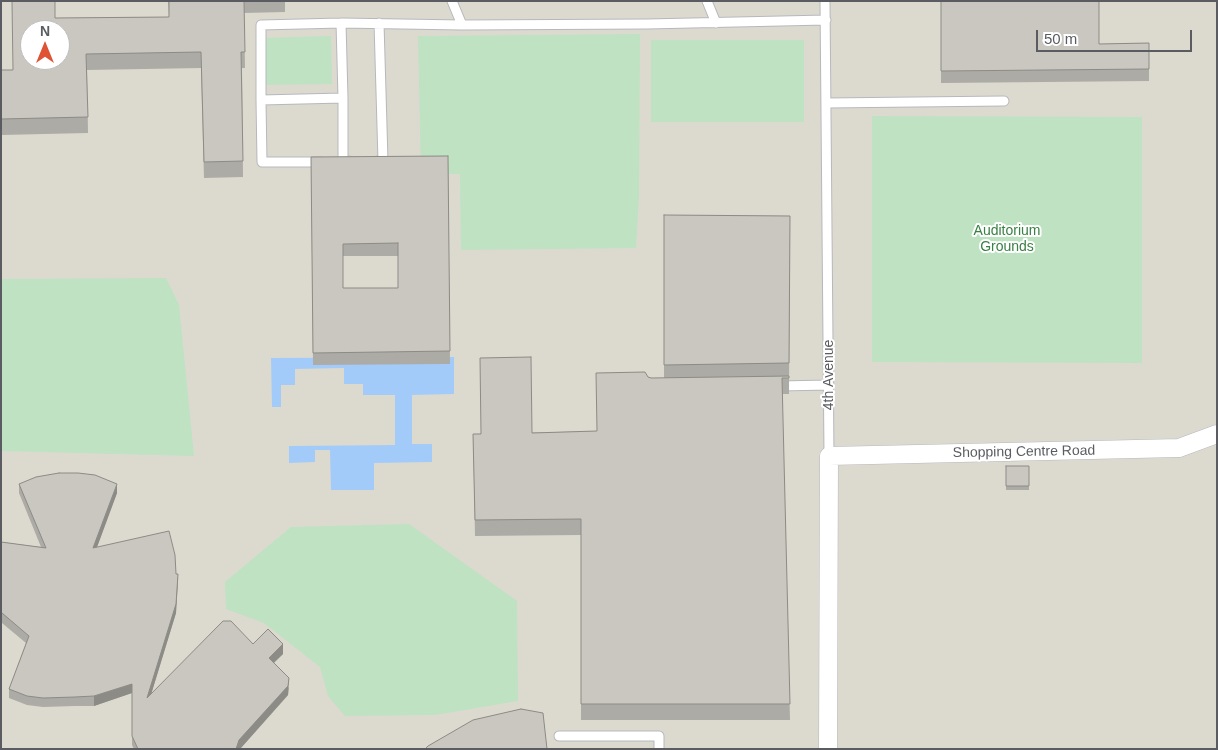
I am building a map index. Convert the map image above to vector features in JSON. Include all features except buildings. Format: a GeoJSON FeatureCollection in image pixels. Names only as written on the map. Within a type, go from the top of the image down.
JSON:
{"type":"FeatureCollection","features":[{"type":"Feature","properties":{"kind":"street","name":"Shopping Centre Road"},"geometry":{"type":"LineString","coordinates":[[829,456],[1179,448],[1217,434]]}},
{"type":"Feature","properties":{"kind":"street","name":"4th Avenue"},"geometry":{"type":"LineString","coordinates":[[828,749],[829,456]]}},
{"type":"Feature","properties":{"kind":"lane"},"geometry":{"type":"LineString","coordinates":[[452,1],[462,25]]}},
{"type":"Feature","properties":{"kind":"lane"},"geometry":{"type":"LineString","coordinates":[[707,1],[716,23]]}},
{"type":"Feature","properties":{"kind":"lane","name":"4th Avenue"},"geometry":{"type":"LineString","coordinates":[[825,1],[829,456]]}},
{"type":"Feature","properties":{"kind":"lane"},"geometry":{"type":"LineString","coordinates":[[379,23],[382,161],[262,162],[261,25],[341,23],[379,23],[462,25],[716,23],[826,20]]}},
{"type":"Feature","properties":{"kind":"lane"},"geometry":{"type":"LineString","coordinates":[[341,23],[344,162]]}},
{"type":"Feature","properties":{"kind":"lane"},"geometry":{"type":"LineString","coordinates":[[261,100],[342,98]]}},
{"type":"Feature","properties":{"kind":"lane"},"geometry":{"type":"LineString","coordinates":[[827,104],[1004,101]]}},
{"type":"Feature","properties":{"kind":"lane"},"geometry":{"type":"LineString","coordinates":[[769,386],[829,385]]}},
{"type":"Feature","properties":{"kind":"lane"},"geometry":{"type":"LineString","coordinates":[[559,736],[659,736],[659,749]]}},
{"type":"Feature","properties":{"kind":"shaded area"},"geometry":{"type":"Polygon","coordinates":[[[1,1],[1217,1],[1217,749],[1,749],[1,1]]]}},
{"type":"Feature","properties":{"kind":"green space"},"geometry":{"type":"Polygon","coordinates":[[[640,34],[639,196],[636,248],[461,250],[460,174],[421,174],[418,36],[640,34]]]}},
{"type":"Feature","properties":{"kind":"green space"},"geometry":{"type":"Polygon","coordinates":[[[331,36],[332,84],[264,85],[263,38],[331,36]]]}},
{"type":"Feature","properties":{"kind":"green space"},"geometry":{"type":"Polygon","coordinates":[[[651,40],[804,40],[804,122],[651,122],[651,40]]]}},
{"type":"Feature","properties":{"kind":"green space","name":"Auditorium Grounds"},"geometry":{"type":"Polygon","coordinates":[[[872,116],[1142,117],[1142,363],[872,362],[872,116]]]}},
{"type":"Feature","properties":{"kind":"green space"},"geometry":{"type":"Polygon","coordinates":[[[166,278],[179,305],[194,456],[1,451],[1,279],[166,278]]]}},
{"type":"Feature","properties":{"kind":"green space"},"geometry":{"type":"Polygon","coordinates":[[[409,524],[517,601],[518,701],[435,715],[345,716],[328,696],[320,667],[264,623],[226,609],[225,582],[291,527],[409,524]]]}},
{"type":"Feature","properties":{"kind":"water"},"geometry":{"type":"Polygon","coordinates":[[[454,357],[454,394],[412,395],[412,444],[432,444],[432,462],[374,463],[374,490],[331,490],[330,450],[315,450],[315,462],[289,463],[289,446],[395,445],[395,395],[363,395],[363,384],[344,384],[344,368],[295,369],[295,385],[281,385],[281,407],[272,407],[271,358],[454,357]]]}}]}
